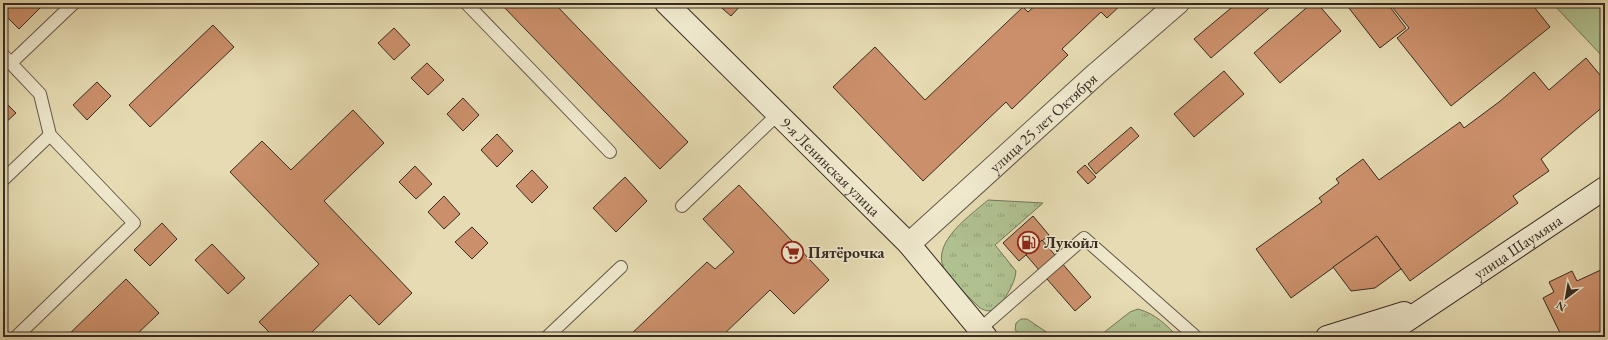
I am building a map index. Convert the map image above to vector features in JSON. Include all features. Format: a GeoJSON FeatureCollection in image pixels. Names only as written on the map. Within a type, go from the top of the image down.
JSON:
{"type":"FeatureCollection","features":[{"type":"Feature","properties":{"kind":"street","name":"9-я Ленинская улица"},"geometry":{"type":"LineString","coordinates":[[666,3],[909,244],[983,333]]}},
{"type":"Feature","properties":{"kind":"street","name":"улица 25 лет Октября"},"geometry":{"type":"LineString","coordinates":[[909,244],[1096,74],[1178,3]]}},
{"type":"Feature","properties":{"kind":"street","name":"улица Шаумяна"},"geometry":{"type":"LineString","coordinates":[[1382,337],[1605,188]]}},
{"type":"Feature","properties":{"kind":"street","name":"улица Шаумяна"},"geometry":{"type":"LineString","coordinates":[[1326,337],[1430,305]]}},
{"type":"Feature","properties":{"kind":"lane"},"geometry":{"type":"LineString","coordinates":[[16,337],[134,223],[50,135],[40,94],[7,59],[74,3]]}},
{"type":"Feature","properties":{"kind":"lane"},"geometry":{"type":"LineString","coordinates":[[466,3],[610,152]]}},
{"type":"Feature","properties":{"kind":"lane"},"geometry":{"type":"LineString","coordinates":[[682,206],[778,114]]}},
{"type":"Feature","properties":{"kind":"lane"},"geometry":{"type":"LineString","coordinates":[[3,180],[50,135]]}},
{"type":"Feature","properties":{"kind":"lane"},"geometry":{"type":"LineString","coordinates":[[983,333],[1084,238],[1196,337]]}},
{"type":"Feature","properties":{"kind":"lane"},"geometry":{"type":"LineString","coordinates":[[547,337],[621,267]]}},
{"type":"Feature","properties":{"kind":"green space"},"geometry":{"type":"Polygon","coordinates":[[[1552,3],[1605,3],[1605,59],[1552,3]]]}},
{"type":"Feature","properties":{"kind":"green space"},"geometry":{"type":"Polygon","coordinates":[[[988,200],[1043,203],[995,245],[1016,271],[1014,281],[1008,293],[996,307],[989,311],[980,308],[958,287],[947,274],[942,263],[942,252],[946,242],[953,232],[988,200]]]}},
{"type":"Feature","properties":{"kind":"green space"},"geometry":{"type":"Polygon","coordinates":[[[1138,309],[1150,314],[1165,324],[1178,337],[1098,337],[1130,312],[1138,309]]]}},
{"type":"Feature","properties":{"kind":"green space"},"geometry":{"type":"Polygon","coordinates":[[[1021,319],[1027,319],[1054,337],[1025,337],[1015,330],[1016,323],[1021,319]]]}},
{"type":"Feature","properties":{"kind":"building"},"geometry":{"type":"Polygon","coordinates":[[[3,3],[45,3],[19,29],[3,13],[3,3]]]}},
{"type":"Feature","properties":{"kind":"building"},"geometry":{"type":"Polygon","coordinates":[[[500,3],[554,3],[688,142],[660,169],[500,3]]]}},
{"type":"Feature","properties":{"kind":"building"},"geometry":{"type":"Polygon","coordinates":[[[716,3],[743,3],[731,16],[716,3]]]}},
{"type":"Feature","properties":{"kind":"building"},"geometry":{"type":"Polygon","coordinates":[[[1038,3],[1123,3],[1107,18],[1101,12],[1062,49],[1068,55],[1012,109],[1006,102],[923,181],[833,87],[875,47],[925,100],[1023,7],[1028,12],[1038,3]]]}},
{"type":"Feature","properties":{"kind":"building"},"geometry":{"type":"Polygon","coordinates":[[[1237,3],[1275,3],[1211,58],[1194,39],[1237,3]]]}},
{"type":"Feature","properties":{"kind":"building"},"geometry":{"type":"Polygon","coordinates":[[[1312,3],[1317,3],[1341,31],[1280,83],[1254,53],[1312,3]]]}},
{"type":"Feature","properties":{"kind":"building"},"geometry":{"type":"Polygon","coordinates":[[[1345,3],[1387,3],[1406,28],[1380,48],[1345,3]]]}},
{"type":"Feature","properties":{"kind":"building"},"geometry":{"type":"Polygon","coordinates":[[[1389,3],[1531,3],[1550,27],[1451,106],[1397,38],[1409,28],[1389,3]]]}},
{"type":"Feature","properties":{"kind":"building"},"geometry":{"type":"Polygon","coordinates":[[[213,25],[234,47],[150,127],[129,105],[213,25]]]}},
{"type":"Feature","properties":{"kind":"building"},"geometry":{"type":"Polygon","coordinates":[[[394,28],[410,45],[394,60],[378,43],[394,28]]]}},
{"type":"Feature","properties":{"kind":"building"},"geometry":{"type":"Polygon","coordinates":[[[1586,58],[1605,81],[1605,105],[1541,159],[1549,171],[1513,196],[1518,203],[1410,281],[1377,236],[1291,298],[1256,249],[1322,202],[1319,198],[1339,183],[1336,179],[1363,159],[1379,180],[1460,122],[1464,128],[1499,102],[1534,72],[1549,90],[1586,58]]]}},
{"type":"Feature","properties":{"kind":"building"},"geometry":{"type":"Polygon","coordinates":[[[427,63],[444,80],[428,95],[411,78],[427,63]]]}},
{"type":"Feature","properties":{"kind":"building"},"geometry":{"type":"Polygon","coordinates":[[[1224,71],[1244,94],[1194,137],[1174,114],[1224,71]]]}},
{"type":"Feature","properties":{"kind":"building"},"geometry":{"type":"Polygon","coordinates":[[[97,82],[111,96],[87,120],[73,105],[97,82]]]}},
{"type":"Feature","properties":{"kind":"building"},"geometry":{"type":"Polygon","coordinates":[[[463,98],[479,115],[463,131],[447,114],[463,98]]]}},
{"type":"Feature","properties":{"kind":"building"},"geometry":{"type":"Polygon","coordinates":[[[3,100],[16,113],[3,125],[3,100]]]}},
{"type":"Feature","properties":{"kind":"building"},"geometry":{"type":"Polygon","coordinates":[[[353,110],[384,143],[324,201],[412,293],[379,325],[350,295],[307,337],[274,337],[259,322],[319,264],[230,172],[262,141],[291,170],[353,110]]]}},
{"type":"Feature","properties":{"kind":"building"},"geometry":{"type":"Polygon","coordinates":[[[1131,127],[1139,136],[1096,174],[1088,164],[1131,127]]]}},
{"type":"Feature","properties":{"kind":"building"},"geometry":{"type":"Polygon","coordinates":[[[497,134],[513,151],[497,167],[481,150],[497,134]]]}},
{"type":"Feature","properties":{"kind":"building"},"geometry":{"type":"Polygon","coordinates":[[[1085,165],[1096,177],[1088,184],[1077,172],[1085,165]]]}},
{"type":"Feature","properties":{"kind":"building"},"geometry":{"type":"Polygon","coordinates":[[[415,166],[432,184],[416,199],[399,182],[415,166]]]}},
{"type":"Feature","properties":{"kind":"building"},"geometry":{"type":"Polygon","coordinates":[[[532,170],[548,187],[532,203],[516,186],[532,170]]]}},
{"type":"Feature","properties":{"kind":"building"},"geometry":{"type":"Polygon","coordinates":[[[625,177],[647,201],[616,232],[593,208],[625,177]]]}},
{"type":"Feature","properties":{"kind":"building"},"geometry":{"type":"Polygon","coordinates":[[[739,185],[829,280],[794,314],[770,290],[721,337],[628,337],[707,262],[715,269],[734,252],[703,219],[739,185]]]}},
{"type":"Feature","properties":{"kind":"building"},"geometry":{"type":"Polygon","coordinates":[[[444,196],[460,214],[444,229],[428,212],[444,196]]]}},
{"type":"Feature","properties":{"kind":"building"},"geometry":{"type":"Polygon","coordinates":[[[1033,216],[1049,235],[1019,261],[1003,243],[1033,216]]]}},
{"type":"Feature","properties":{"kind":"building"},"geometry":{"type":"Polygon","coordinates":[[[162,223],[177,239],[150,266],[134,250],[162,223]]]}},
{"type":"Feature","properties":{"kind":"building"},"geometry":{"type":"Polygon","coordinates":[[[472,227],[488,243],[472,259],[455,242],[472,227]]]}},
{"type":"Feature","properties":{"kind":"building"},"geometry":{"type":"Polygon","coordinates":[[[1377,236],[1401,269],[1375,288],[1351,291],[1333,267],[1377,236]]]}},
{"type":"Feature","properties":{"kind":"building"},"geometry":{"type":"Polygon","coordinates":[[[1042,240],[1091,297],[1075,311],[1026,255],[1042,240]]]}},
{"type":"Feature","properties":{"kind":"building"},"geometry":{"type":"Polygon","coordinates":[[[212,244],[245,278],[228,294],[195,260],[212,244]]]}},
{"type":"Feature","properties":{"kind":"building"},"geometry":{"type":"Polygon","coordinates":[[[1605,268],[1605,337],[1562,337],[1543,298],[1554,292],[1549,282],[1572,271],[1577,281],[1605,268]]]}},
{"type":"Feature","properties":{"kind":"building"},"geometry":{"type":"Polygon","coordinates":[[[126,279],[159,313],[134,337],[66,337],[126,279]]]}},
{"type":"Feature","properties":{"kind":"place","name":"Лукойл"},"geometry":{"type":"Point","coordinates":[1028,242]}},
{"type":"Feature","properties":{"kind":"place","name":"Пятёрочка"},"geometry":{"type":"Point","coordinates":[793,252]}}]}
